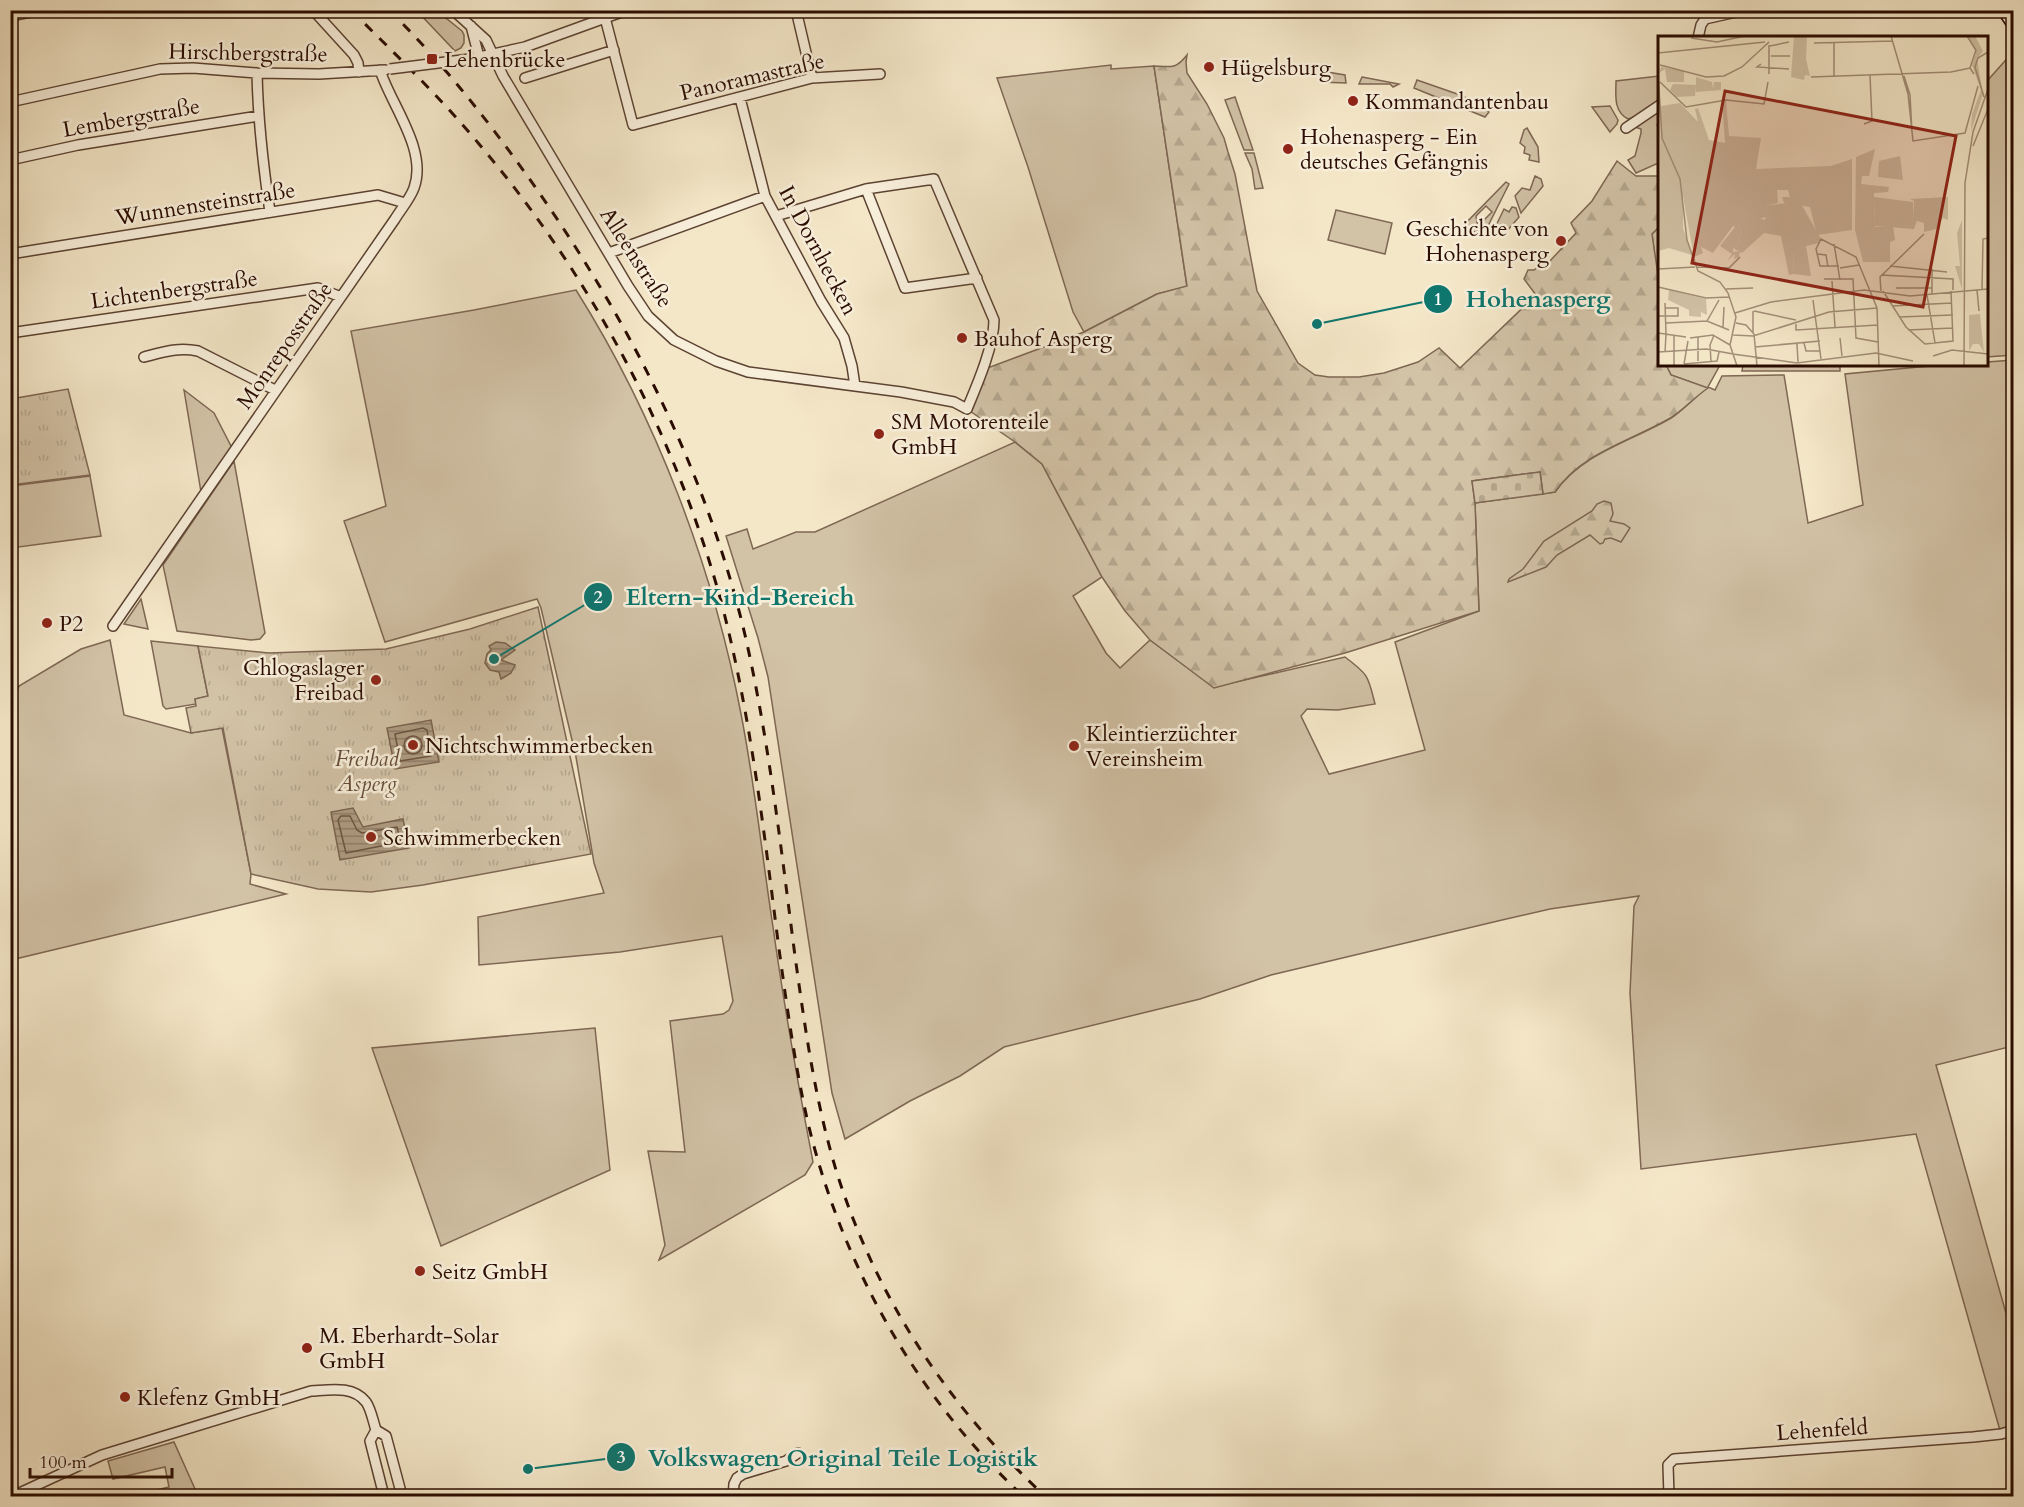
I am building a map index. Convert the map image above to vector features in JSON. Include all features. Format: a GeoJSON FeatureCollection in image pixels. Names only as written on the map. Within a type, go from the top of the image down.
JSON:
{"type":"FeatureCollection","features":[{"type":"Feature","properties":{"kind":"main road"},"geometry":{"type":"LineString","coordinates":[[2004,10],[2013,25]]}},
{"type":"Feature","properties":{"kind":"street"},"geometry":{"type":"LineString","coordinates":[[10,16],[41,10]]}},
{"type":"Feature","properties":{"kind":"street"},"geometry":{"type":"LineString","coordinates":[[313,10],[354,55],[359,72]]}},
{"type":"Feature","properties":{"kind":"street","name":"Alleenstraße"},"geometry":{"type":"LineString","coordinates":[[453,10],[486,40],[507,83],[609,254],[648,316],[674,340],[716,361],[748,372],[901,392],[954,402],[967,409],[982,370],[994,325],[992,313],[977,278]]}},
{"type":"Feature","properties":{"kind":"street"},"geometry":{"type":"LineString","coordinates":[[380,70],[474,58],[525,47],[604,15],[627,10]]}},
{"type":"Feature","properties":{"kind":"street"},"geometry":{"type":"LineString","coordinates":[[796,10],[812,78]]}},
{"type":"Feature","properties":{"kind":"street"},"geometry":{"type":"LineString","coordinates":[[1698,36],[1705,19],[1745,10]]}},
{"type":"Feature","properties":{"kind":"street"},"geometry":{"type":"LineString","coordinates":[[525,78],[614,50],[604,15]]}},
{"type":"Feature","properties":{"kind":"street"},"geometry":{"type":"LineString","coordinates":[[471,26],[474,58]]}},
{"type":"Feature","properties":{"kind":"street","name":"Panoramastraße"},"geometry":{"type":"LineString","coordinates":[[614,50],[633,125],[812,78],[880,74]]}},
{"type":"Feature","properties":{"kind":"street","name":"Hirschbergstraße"},"geometry":{"type":"LineString","coordinates":[[10,102],[160,69],[193,68],[257,73],[319,74],[380,70]]}},
{"type":"Feature","properties":{"kind":"street","name":"Monreposstraße"},"geometry":{"type":"LineString","coordinates":[[113,626],[158,558],[235,452],[414,188],[417,169],[416,154],[380,70]]}},
{"type":"Feature","properties":{"kind":"street"},"geometry":{"type":"LineString","coordinates":[[257,73],[262,161],[270,212]]}},
{"type":"Feature","properties":{"kind":"street","name":"In Dornhecken"},"geometry":{"type":"LineString","coordinates":[[740,98],[765,196],[844,338],[855,386]]}},
{"type":"Feature","properties":{"kind":"street"},"geometry":{"type":"LineString","coordinates":[[1626,128],[1658,106]]}},
{"type":"Feature","properties":{"kind":"street","name":"Lembergstraße"},"geometry":{"type":"LineString","coordinates":[[10,160],[78,145],[258,116]]}},
{"type":"Feature","properties":{"kind":"street"},"geometry":{"type":"LineString","coordinates":[[776,216],[866,189],[934,179],[977,278],[905,288],[866,189]]}},
{"type":"Feature","properties":{"kind":"street","name":"Wunnensteinstraße"},"geometry":{"type":"LineString","coordinates":[[10,254],[378,195],[405,203]]}},
{"type":"Feature","properties":{"kind":"street"},"geometry":{"type":"LineString","coordinates":[[609,254],[765,196]]}},
{"type":"Feature","properties":{"kind":"street","name":"Lichtenbergstraße"},"geometry":{"type":"LineString","coordinates":[[10,333],[318,288],[341,297]]}},
{"type":"Feature","properties":{"kind":"street"},"geometry":{"type":"LineString","coordinates":[[144,357],[176,349],[198,351],[276,390]]}},
{"type":"Feature","properties":{"kind":"street"},"geometry":{"type":"LineString","coordinates":[[13,1497],[102,1455],[311,1391],[333,1389],[354,1391],[366,1402],[376,1430],[386,1437],[402,1497]]}},
{"type":"Feature","properties":{"kind":"street"},"geometry":{"type":"LineString","coordinates":[[376,1430],[370,1441],[384,1497]]}},
{"type":"Feature","properties":{"kind":"street","name":"Lehenfeld"},"geometry":{"type":"LineString","coordinates":[[1669,1497],[1668,1465],[1674,1459],[1973,1437],[2001,1434],[2013,1430]]}},
{"type":"Feature","properties":{"kind":"street"},"geometry":{"type":"LineString","coordinates":[[733,1495],[734,1484],[743,1474],[786,1461],[798,1454]]}},
{"type":"Feature","properties":{"kind":"green space"},"geometry":{"type":"Polygon","coordinates":[[[417,11],[437,11],[462,31],[464,43],[461,48],[455,51],[417,11]]]}},
{"type":"Feature","properties":{"kind":"green space"},"geometry":{"type":"Polygon","coordinates":[[[2013,52],[2013,355],[1988,357],[1988,80],[2013,52]]]}},
{"type":"Feature","properties":{"kind":"green space"},"geometry":{"type":"Polygon","coordinates":[[[1187,55],[1187,73],[1207,104],[1224,138],[1235,174],[1257,291],[1298,363],[1315,375],[1359,377],[1384,373],[1418,362],[1439,348],[1460,368],[1536,295],[1524,279],[1528,270],[1534,270],[1544,262],[1549,262],[1576,233],[1571,223],[1592,201],[1617,161],[1636,176],[1658,176],[1658,228],[1652,234],[1658,275],[1658,366],[1666,366],[1671,375],[1708,388],[1672,417],[1593,457],[1566,478],[1555,492],[1543,494],[1540,472],[1472,481],[1475,503],[1479,611],[1345,653],[1214,688],[1150,640],[1125,611],[1102,577],[1042,464],[967,409],[982,370],[1084,332],[1157,294],[1187,286],[1154,66],[1165,67],[1180,63],[1187,55]]]}},
{"type":"Feature","properties":{"kind":"green space"},"geometry":{"type":"Polygon","coordinates":[[[1111,65],[1111,69],[1154,66],[1187,287],[1157,294],[1084,332],[1073,312],[1028,167],[997,78],[1111,65]]]}},
{"type":"Feature","properties":{"kind":"green space"},"geometry":{"type":"Polygon","coordinates":[[[1321,71],[1345,75],[1346,83],[1319,82],[1321,71]]]}},
{"type":"Feature","properties":{"kind":"green space"},"geometry":{"type":"Polygon","coordinates":[[[1658,76],[1658,101],[1628,119],[1620,112],[1616,102],[1616,81],[1658,76]]]}},
{"type":"Feature","properties":{"kind":"green space"},"geometry":{"type":"Polygon","coordinates":[[[1362,77],[1399,84],[1393,87],[1390,84],[1359,84],[1362,77]]]}},
{"type":"Feature","properties":{"kind":"green space"},"geometry":{"type":"Polygon","coordinates":[[[1417,80],[1463,96],[1489,112],[1485,117],[1414,88],[1417,80]]]}},
{"type":"Feature","properties":{"kind":"green space"},"geometry":{"type":"Polygon","coordinates":[[[1235,97],[1253,150],[1244,150],[1225,100],[1235,97]]]}},
{"type":"Feature","properties":{"kind":"green space"},"geometry":{"type":"Polygon","coordinates":[[[1610,106],[1618,120],[1610,132],[1592,107],[1610,106]]]}},
{"type":"Feature","properties":{"kind":"green space"},"geometry":{"type":"Polygon","coordinates":[[[1658,112],[1658,165],[1636,173],[1628,160],[1635,156],[1641,133],[1641,129],[1635,127],[1658,112]]]}},
{"type":"Feature","properties":{"kind":"green space"},"geometry":{"type":"Polygon","coordinates":[[[1527,128],[1538,147],[1539,162],[1529,160],[1530,155],[1524,153],[1525,147],[1520,143],[1524,130],[1527,128]]]}},
{"type":"Feature","properties":{"kind":"green space"},"geometry":{"type":"Polygon","coordinates":[[[1245,153],[1254,153],[1263,188],[1255,189],[1252,169],[1245,153]]]}},
{"type":"Feature","properties":{"kind":"green space"},"geometry":{"type":"Polygon","coordinates":[[[1535,176],[1541,179],[1543,186],[1521,213],[1515,196],[1522,188],[1530,190],[1535,176]]]}},
{"type":"Feature","properties":{"kind":"green space"},"geometry":{"type":"Polygon","coordinates":[[[1506,182],[1509,184],[1485,232],[1480,229],[1478,222],[1480,220],[1482,222],[1492,212],[1486,206],[1476,216],[1478,229],[1476,233],[1464,225],[1506,182]]]}},
{"type":"Feature","properties":{"kind":"green space"},"geometry":{"type":"Polygon","coordinates":[[[1512,207],[1516,208],[1519,217],[1507,231],[1500,226],[1491,236],[1504,209],[1509,212],[1512,207]]]}},
{"type":"Feature","properties":{"kind":"green space"},"geometry":{"type":"Polygon","coordinates":[[[1336,210],[1392,223],[1385,254],[1328,240],[1336,210]]]}},
{"type":"Feature","properties":{"kind":"green space"},"geometry":{"type":"Polygon","coordinates":[[[1658,228],[1658,281],[1652,234],[1658,228]]]}},
{"type":"Feature","properties":{"kind":"green space"},"geometry":{"type":"Polygon","coordinates":[[[576,290],[632,389],[656,441],[698,549],[715,604],[746,741],[782,986],[813,1162],[805,1175],[659,1260],[665,1245],[648,1151],[685,1152],[670,1021],[723,1014],[729,1010],[733,1001],[722,936],[620,952],[479,965],[478,917],[604,893],[594,863],[576,757],[541,608],[537,599],[385,642],[344,521],[386,506],[351,331],[576,290]]]}},
{"type":"Feature","properties":{"kind":"green space"},"geometry":{"type":"Polygon","coordinates":[[[2013,360],[2013,1046],[1936,1065],[2013,1338],[2013,1430],[2001,1434],[1916,1134],[1641,1169],[1630,993],[1634,906],[1639,896],[1550,909],[1502,920],[1271,975],[1200,999],[1004,1047],[960,1076],[910,1101],[845,1139],[832,1093],[768,677],[726,536],[747,529],[753,549],[796,532],[815,532],[1015,442],[1042,464],[1102,577],[1073,596],[1106,653],[1120,668],[1150,640],[1214,687],[1345,657],[1363,672],[1369,682],[1375,704],[1338,710],[1307,709],[1301,716],[1329,774],[1425,750],[1395,642],[1479,611],[1475,503],[1555,492],[1579,467],[1671,418],[1707,388],[1671,375],[1666,366],[1719,366],[1708,387],[1715,390],[1722,376],[1784,375],[1808,523],[1863,505],[1845,374],[1929,366],[1988,366],[1988,362],[2013,360]]]}},
{"type":"Feature","properties":{"kind":"green space"},"geometry":{"type":"Polygon","coordinates":[[[1743,366],[1840,366],[1840,371],[1742,371],[1743,366]]]}},
{"type":"Feature","properties":{"kind":"green space"},"geometry":{"type":"Polygon","coordinates":[[[68,389],[90,475],[11,485],[11,399],[68,389]]]}},
{"type":"Feature","properties":{"kind":"green space"},"geometry":{"type":"Polygon","coordinates":[[[184,390],[214,413],[233,450],[201,492],[184,390]]]}},
{"type":"Feature","properties":{"kind":"green space"},"geometry":{"type":"Polygon","coordinates":[[[234,461],[265,633],[260,639],[251,640],[177,631],[163,565],[234,461]]]}},
{"type":"Feature","properties":{"kind":"green space"},"geometry":{"type":"Polygon","coordinates":[[[1540,472],[1543,494],[1475,503],[1472,481],[1540,472]]]}},
{"type":"Feature","properties":{"kind":"green space"},"geometry":{"type":"Polygon","coordinates":[[[90,476],[101,536],[11,548],[11,486],[90,476]]]}},
{"type":"Feature","properties":{"kind":"green space"},"geometry":{"type":"Polygon","coordinates":[[[1604,501],[1611,503],[1613,514],[1610,521],[1630,528],[1621,542],[1611,538],[1605,539],[1600,544],[1590,535],[1557,555],[1546,567],[1508,582],[1523,569],[1544,541],[1604,501]]]}},
{"type":"Feature","properties":{"kind":"green space"},"geometry":{"type":"Polygon","coordinates":[[[141,599],[148,629],[124,624],[141,599]]]}},
{"type":"Feature","properties":{"kind":"green space","name":"Freibad Asperg"},"geometry":{"type":"Polygon","coordinates":[[[538,607],[591,854],[423,885],[371,892],[318,889],[251,874],[223,728],[191,733],[186,708],[196,706],[195,699],[208,696],[198,646],[269,653],[386,649],[470,629],[538,607]]]}},
{"type":"Feature","properties":{"kind":"green space"},"geometry":{"type":"Polygon","coordinates":[[[110,640],[124,715],[191,733],[222,728],[251,874],[250,884],[286,894],[11,960],[10,709],[19,686],[81,649],[110,640]]]}},
{"type":"Feature","properties":{"kind":"green space"},"geometry":{"type":"Polygon","coordinates":[[[151,641],[198,646],[208,696],[195,699],[196,704],[166,709],[163,706],[151,641]]]}},
{"type":"Feature","properties":{"kind":"green space"},"geometry":{"type":"Polygon","coordinates":[[[595,1028],[610,1170],[441,1246],[372,1048],[595,1028]]]}},
{"type":"Feature","properties":{"kind":"green space"},"geometry":{"type":"Polygon","coordinates":[[[174,1442],[195,1489],[187,1494],[188,1496],[136,1495],[169,1487],[165,1467],[113,1479],[108,1461],[174,1442]]]}},
{"type":"Feature","properties":{"kind":"water"},"geometry":{"type":"Polygon","coordinates":[[[496,642],[505,643],[515,650],[501,660],[515,665],[511,673],[501,679],[499,672],[490,670],[485,663],[487,654],[491,650],[489,646],[496,642]]]}},
{"type":"Feature","properties":{"kind":"water","name":"Nichtschwimmerbecken"},"geometry":{"type":"Polygon","coordinates":[[[431,720],[439,762],[395,769],[387,728],[431,720]]]}},
{"type":"Feature","properties":{"kind":"water","name":"Schwimmerbecken"},"geometry":{"type":"Polygon","coordinates":[[[353,808],[363,827],[403,819],[409,848],[340,860],[331,812],[353,808]]]}},
{"type":"Feature","properties":{"kind":"railway"},"geometry":{"type":"LineString","coordinates":[[351,10],[449,109],[520,195],[558,248],[593,303],[625,359],[654,418],[680,478],[702,539],[721,601],[741,687],[756,774],[795,1058],[808,1123],[823,1176],[841,1227],[888,1326],[917,1372],[949,1416],[984,1457],[1023,1496]]}},
{"type":"Feature","properties":{"kind":"railway"},"geometry":{"type":"LineString","coordinates":[[389,10],[430,52],[486,120],[572,242],[635,348],[688,459],[729,575],[745,635],[774,795],[795,956],[816,1091],[836,1170],[852,1217],[871,1262],[919,1347],[977,1425],[1045,1496]]}},
{"type":"Feature","properties":{"kind":"place","name":"Lehenbrücke"},"geometry":{"type":"Point","coordinates":[432,59]}},
{"type":"Feature","properties":{"kind":"place","name":"Hügelsburg"},"geometry":{"type":"Point","coordinates":[1209,67]}},
{"type":"Feature","properties":{"kind":"place","name":"Kommandantenbau"},"geometry":{"type":"Point","coordinates":[1353,101]}},
{"type":"Feature","properties":{"kind":"place","name":"Hohenasperg - Ein deutsches Gefängnis"},"geometry":{"type":"Point","coordinates":[1288,149]}},
{"type":"Feature","properties":{"kind":"place","name":"Geschichte von Hohenasperg"},"geometry":{"type":"Point","coordinates":[1561,241]}},
{"type":"Feature","properties":{"kind":"place","name":"Hohenasperg"},"geometry":{"type":"Point","coordinates":[1317,324]}},
{"type":"Feature","properties":{"kind":"place","name":"Bauhof Asperg"},"geometry":{"type":"Point","coordinates":[962,338]}},
{"type":"Feature","properties":{"kind":"place","name":"SM Motorenteile GmbH"},"geometry":{"type":"Point","coordinates":[879,434]}},
{"type":"Feature","properties":{"kind":"place","name":"P2"},"geometry":{"type":"Point","coordinates":[47,623]}},
{"type":"Feature","properties":{"kind":"place","name":"Eltern-Kind-Bereich"},"geometry":{"type":"Point","coordinates":[494,659]}},
{"type":"Feature","properties":{"kind":"place","name":"Chlogaslager Freibad"},"geometry":{"type":"Point","coordinates":[376,680]}},
{"type":"Feature","properties":{"kind":"place","name":"Nichtschwimmerbecken"},"geometry":{"type":"Point","coordinates":[413,745]}},
{"type":"Feature","properties":{"kind":"place","name":"Kleintierzüchter Vereinsheim"},"geometry":{"type":"Point","coordinates":[1074,746]}},
{"type":"Feature","properties":{"kind":"place","name":"Schwimmerbecken"},"geometry":{"type":"Point","coordinates":[371,837]}},
{"type":"Feature","properties":{"kind":"place","name":"Seitz GmbH"},"geometry":{"type":"Point","coordinates":[420,1271]}},
{"type":"Feature","properties":{"kind":"place","name":"M. Eberhardt-Solar GmbH"},"geometry":{"type":"Point","coordinates":[307,1348]}},
{"type":"Feature","properties":{"kind":"place","name":"Klefenz GmbH"},"geometry":{"type":"Point","coordinates":[125,1397]}},
{"type":"Feature","properties":{"kind":"place","name":"Volkswagen Original Teile Logistik"},"geometry":{"type":"Point","coordinates":[528,1469]}}]}
